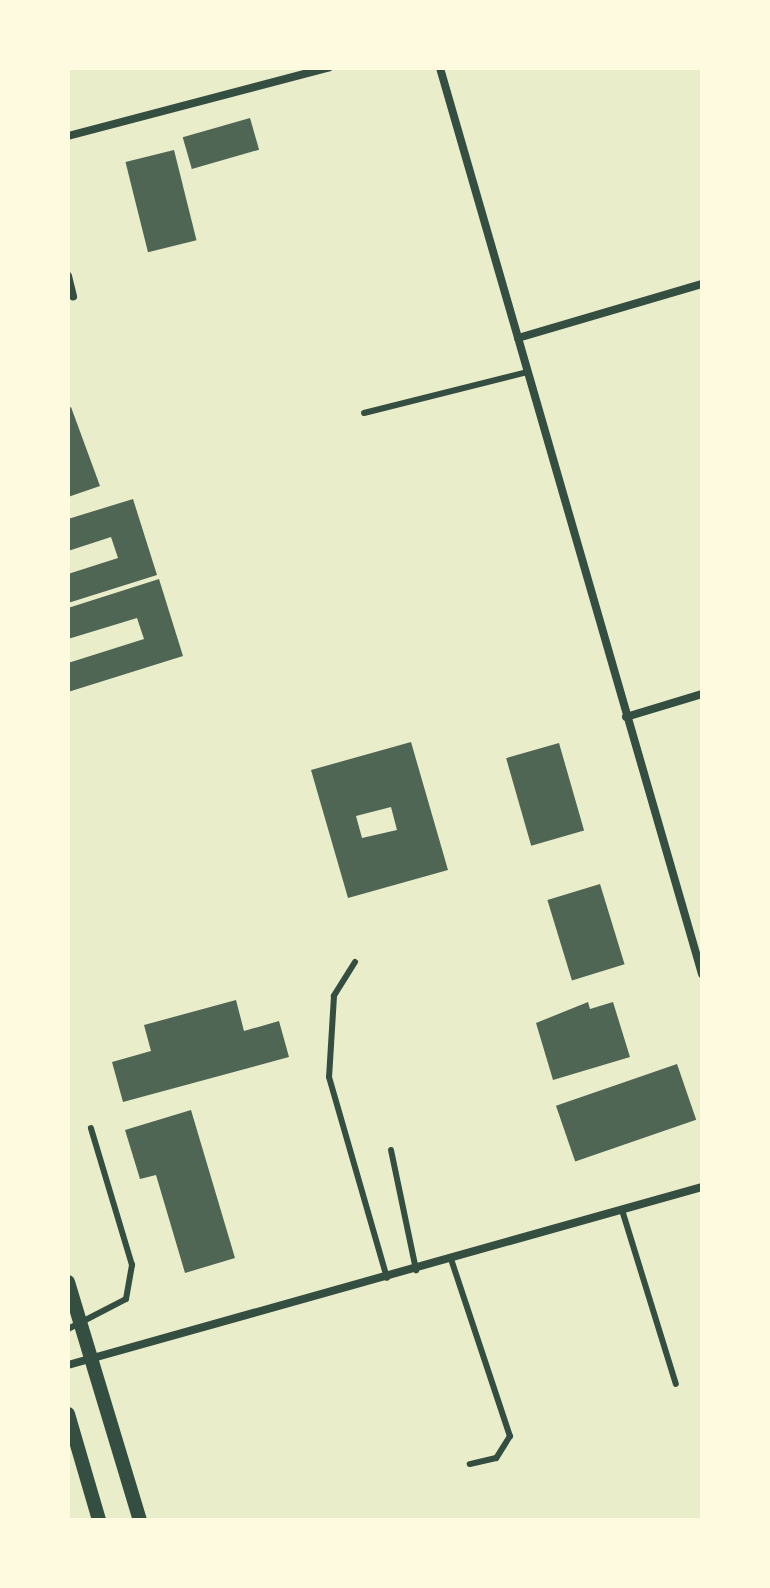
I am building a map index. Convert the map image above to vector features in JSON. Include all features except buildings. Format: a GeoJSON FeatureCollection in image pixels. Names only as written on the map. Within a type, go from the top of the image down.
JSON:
{"type":"FeatureCollection","features":[{"type":"Feature","properties":{"kind":"street"},"geometry":{"type":"LineString","coordinates":[[68,136],[328,68]]}},
{"type":"Feature","properties":{"kind":"street"},"geometry":{"type":"LineString","coordinates":[[440,68],[702,974]]}},
{"type":"Feature","properties":{"kind":"street"},"geometry":{"type":"LineString","coordinates":[[68,276],[73,296]]}},
{"type":"Feature","properties":{"kind":"street"},"geometry":{"type":"LineString","coordinates":[[518,338],[702,284]]}},
{"type":"Feature","properties":{"kind":"street"},"geometry":{"type":"LineString","coordinates":[[626,717],[702,694]]}},
{"type":"Feature","properties":{"kind":"street"},"geometry":{"type":"LineString","coordinates":[[68,1365],[416,1270],[702,1187]]}},
{"type":"Feature","properties":{"kind":"street"},"geometry":{"type":"LineString","coordinates":[[68,1282],[74,1327],[90,1359],[140,1520]]}},
{"type":"Feature","properties":{"kind":"street"},"geometry":{"type":"LineString","coordinates":[[68,1414],[99,1520]]}},
{"type":"Feature","properties":{"kind":"lane"},"geometry":{"type":"LineString","coordinates":[[364,413],[527,372]]}},
{"type":"Feature","properties":{"kind":"lane"},"geometry":{"type":"LineString","coordinates":[[355,962],[334,996],[329,1077],[387,1278]]}},
{"type":"Feature","properties":{"kind":"lane"},"geometry":{"type":"LineString","coordinates":[[74,1327],[126,1299],[132,1265],[91,1128]]}},
{"type":"Feature","properties":{"kind":"lane"},"geometry":{"type":"LineString","coordinates":[[391,1150],[416,1270]]}},
{"type":"Feature","properties":{"kind":"lane"},"geometry":{"type":"LineString","coordinates":[[622,1210],[676,1384]]}},
{"type":"Feature","properties":{"kind":"lane"},"geometry":{"type":"LineString","coordinates":[[451,1259],[510,1436],[496,1458],[470,1464]]}}]}
